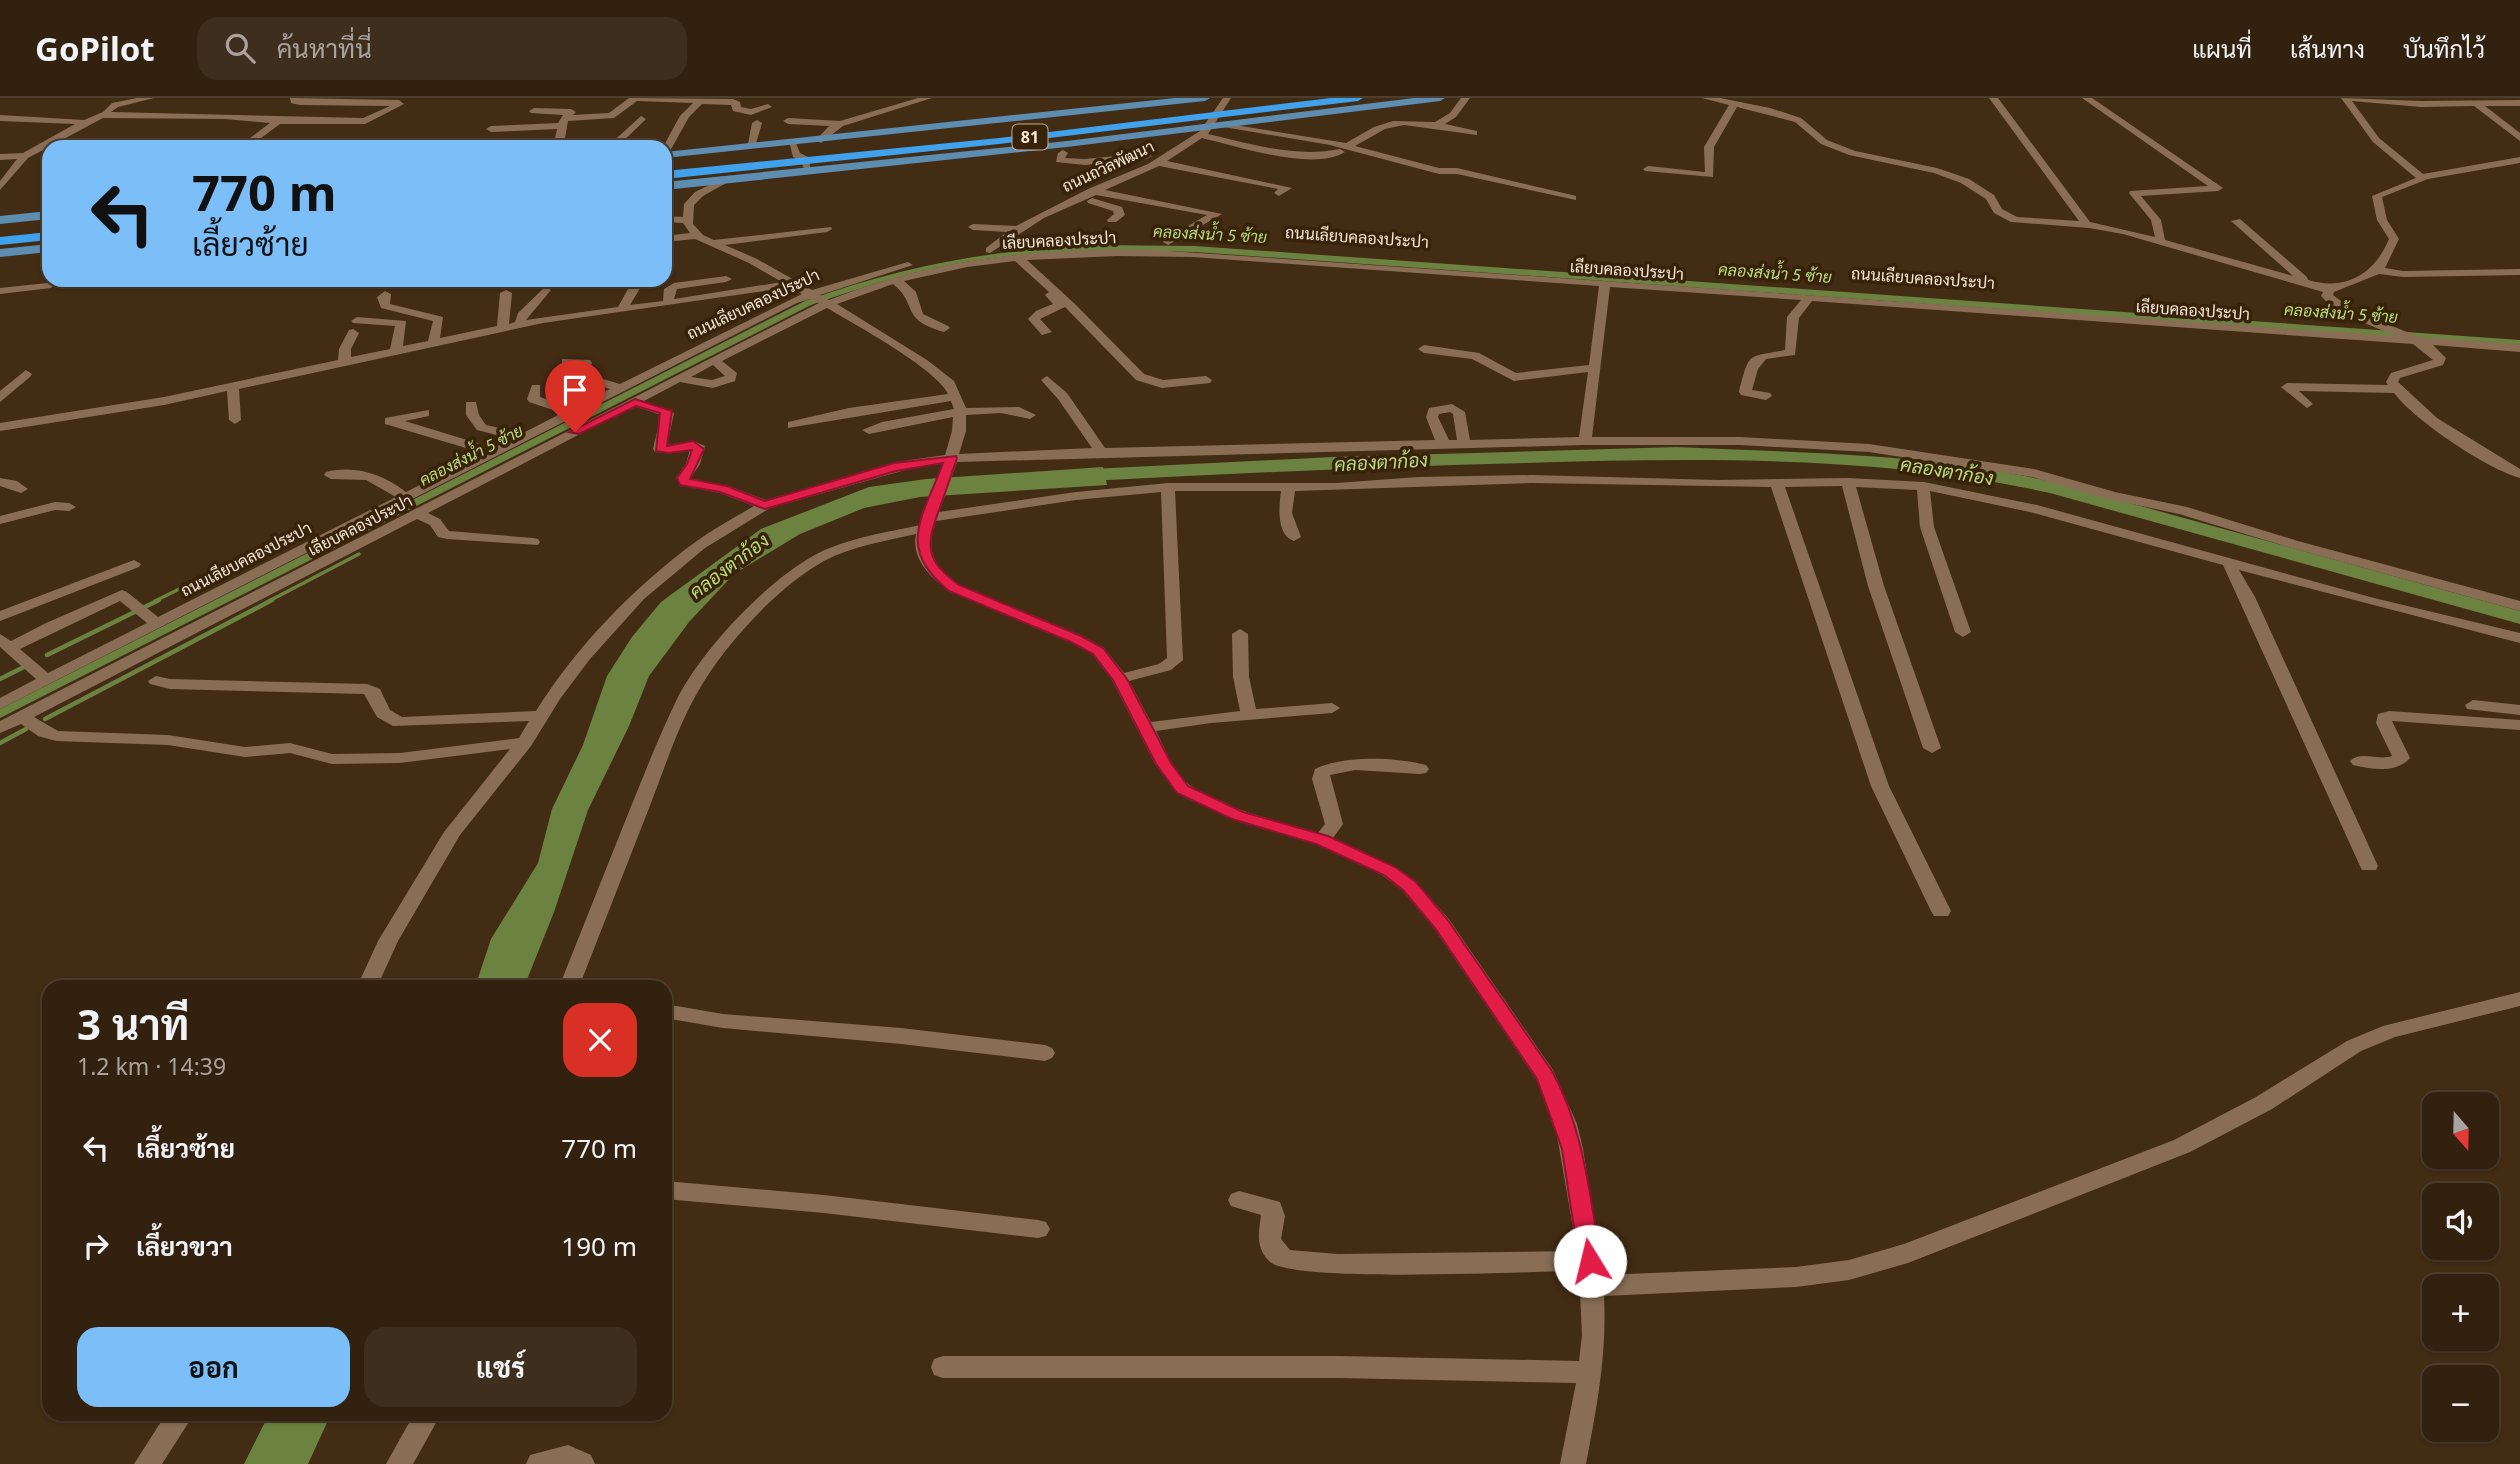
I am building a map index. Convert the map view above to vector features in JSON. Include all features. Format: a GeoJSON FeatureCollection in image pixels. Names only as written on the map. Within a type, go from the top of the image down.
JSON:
{"type":"FeatureCollection","features":[{"type":"Feature","properties":{"kind":"highway","name":"81"},"geometry":{"type":"LineString","coordinates":[[672,173],[699,167],[1292,98]]}},
{"type":"Feature","properties":{"kind":"highway","name":"81"},"geometry":{"type":"LineString","coordinates":[[672,166],[699,167],[1061,134],[1358,98]]}},
{"type":"Feature","properties":{"kind":"highway"},"geometry":{"type":"LineString","coordinates":[[0,231],[42,227]]}},
{"type":"Feature","properties":{"kind":"highway"},"geometry":{"type":"LineString","coordinates":[[0,241],[42,237]]}},
{"type":"Feature","properties":{"kind":"main road"},"geometry":{"type":"LineString","coordinates":[[672,153],[792,143],[1205,98]]}},
{"type":"Feature","properties":{"kind":"main road"},"geometry":{"type":"LineString","coordinates":[[672,185],[1204,131],[1223,126],[1440,98]]}},
{"type":"Feature","properties":{"kind":"main road"},"geometry":{"type":"LineString","coordinates":[[0,220],[42,216]]}},
{"type":"Feature","properties":{"kind":"main road"},"geometry":{"type":"LineString","coordinates":[[0,253],[42,249]]}},
{"type":"Feature","properties":{"kind":"street"},"geometry":{"type":"LineString","coordinates":[[49,140],[101,115],[117,102],[150,98]]}},
{"type":"Feature","properties":{"kind":"street"},"geometry":{"type":"LineString","coordinates":[[101,115],[365,121],[401,103],[300,102],[294,101],[294,98]]}},
{"type":"Feature","properties":{"kind":"street"},"geometry":{"type":"LineString","coordinates":[[491,128],[611,116],[635,98],[733,102],[737,104],[736,109],[751,112],[768,107]]}},
{"type":"Feature","properties":{"kind":"street"},"geometry":{"type":"LineString","coordinates":[[821,140],[829,130],[840,124],[928,98]]}},
{"type":"Feature","properties":{"kind":"street","name":"ถนนถวิลพัฒนา"},"geometry":{"type":"LineString","coordinates":[[990,250],[1017,229],[1204,131],[1227,98]]}},
{"type":"Feature","properties":{"kind":"street"},"geometry":{"type":"LineString","coordinates":[[1436,126],[1453,115],[1466,98]]}},
{"type":"Feature","properties":{"kind":"street"},"geometry":{"type":"LineString","coordinates":[[1706,98],[1771,112],[1808,126],[1824,142],[1852,153],[1965,181],[1990,197],[1998,211],[2010,218],[2038,223],[2087,225],[2160,240],[2329,290],[2379,271],[2403,274],[2520,272]]}},
{"type":"Feature","properties":{"kind":"street"},"geometry":{"type":"LineString","coordinates":[[1993,98],[2087,225]]}},
{"type":"Feature","properties":{"kind":"street"},"geometry":{"type":"LineString","coordinates":[[2086,98],[2218,188],[2134,194],[2154,217],[2161,234],[2160,240]]}},
{"type":"Feature","properties":{"kind":"street"},"geometry":{"type":"LineString","coordinates":[[2345,98],[2520,103]]}},
{"type":"Feature","properties":{"kind":"street"},"geometry":{"type":"LineString","coordinates":[[2345,98],[2376,140],[2422,177],[2520,160]]}},
{"type":"Feature","properties":{"kind":"street"},"geometry":{"type":"LineString","coordinates":[[1771,112],[1780,101]]}},
{"type":"Feature","properties":{"kind":"street"},"geometry":{"type":"LineString","coordinates":[[672,140],[685,116],[700,102]]}},
{"type":"Feature","properties":{"kind":"street"},"geometry":{"type":"LineString","coordinates":[[2476,103],[2520,138]]}},
{"type":"Feature","properties":{"kind":"street"},"geometry":{"type":"LineString","coordinates":[[1648,169],[1710,175],[1709,147],[1734,104]]}},
{"type":"Feature","properties":{"kind":"street"},"geometry":{"type":"LineString","coordinates":[[534,111],[571,112],[563,122],[558,140]]}},
{"type":"Feature","properties":{"kind":"street"},"geometry":{"type":"LineString","coordinates":[[0,118],[85,122]]}},
{"type":"Feature","properties":{"kind":"street"},"geometry":{"type":"LineString","coordinates":[[619,140],[641,119]]}},
{"type":"Feature","properties":{"kind":"street"},"geometry":{"type":"LineString","coordinates":[[252,140],[278,121]]}},
{"type":"Feature","properties":{"kind":"street"},"geometry":{"type":"LineString","coordinates":[[788,121],[806,125],[840,124]]}},
{"type":"Feature","properties":{"kind":"street"},"geometry":{"type":"LineString","coordinates":[[750,147],[757,123]]}},
{"type":"Feature","properties":{"kind":"street"},"geometry":{"type":"LineString","coordinates":[[1223,126],[1344,149],[1439,171],[1457,171],[1572,198]]}},
{"type":"Feature","properties":{"kind":"street"},"geometry":{"type":"LineString","coordinates":[[1204,131],[1294,153],[1319,155],[1344,149],[1386,126],[1436,126],[1474,133]]}},
{"type":"Feature","properties":{"kind":"street"},"geometry":{"type":"LineString","coordinates":[[792,143],[796,155],[805,159],[808,172]]}},
{"type":"Feature","properties":{"kind":"street"},"geometry":{"type":"LineString","coordinates":[[1,183],[26,156],[42,145]]}},
{"type":"Feature","properties":{"kind":"street"},"geometry":{"type":"LineString","coordinates":[[1063,153],[1059,160],[1074,162],[1156,157],[1295,178]]}},
{"type":"Feature","properties":{"kind":"street"},"geometry":{"type":"LineString","coordinates":[[0,157],[26,156]]}},
{"type":"Feature","properties":{"kind":"street"},"geometry":{"type":"LineString","coordinates":[[1156,157],[1287,188],[1279,193]]}},
{"type":"Feature","properties":{"kind":"street"},"geometry":{"type":"LineString","coordinates":[[2379,271],[2394,239],[2382,220],[2377,197],[2416,183],[2423,179],[2422,177]]}},
{"type":"Feature","properties":{"kind":"street"},"geometry":{"type":"LineString","coordinates":[[697,236],[688,220],[692,201],[724,180]]}},
{"type":"Feature","properties":{"kind":"street"},"geometry":{"type":"LineString","coordinates":[[1092,191],[1217,214],[1168,242]]}},
{"type":"Feature","properties":{"kind":"street"},"geometry":{"type":"LineString","coordinates":[[1078,198],[1118,209],[1120,215],[1112,219]]}},
{"type":"Feature","properties":{"kind":"street"},"geometry":{"type":"LineString","coordinates":[[672,219],[688,220]]}},
{"type":"Feature","properties":{"kind":"street"},"geometry":{"type":"LineString","coordinates":[[2236,221],[2302,277],[2304,282]]}},
{"type":"Feature","properties":{"kind":"street"},"geometry":{"type":"LineString","coordinates":[[973,227],[1017,229]]}},
{"type":"Feature","properties":{"kind":"street"},"geometry":{"type":"LineString","coordinates":[[711,243],[827,229]]}},
{"type":"Feature","properties":{"kind":"street"},"geometry":{"type":"LineString","coordinates":[[672,238],[697,236],[753,261],[944,378],[956,397],[960,413],[959,431],[946,476],[922,538],[926,558],[937,575],[954,588],[1076,639],[1098,651],[1120,679],[1164,764],[1183,789],[1237,815],[1322,840],[1390,871],[1409,886],[1441,923],[1545,1076],[1569,1136],[1590,1261],[1594,1335],[1591,1373],[1573,1464]]}},
{"type":"Feature","properties":{"kind":"street","name":"ถนนเลียบคลองประปา"},"geometry":{"type":"LineString","coordinates":[[0,704],[620,388],[891,269],[990,250],[1080,241],[1168,242],[2520,338]]}},
{"type":"Feature","properties":{"kind":"street","name":"เลียบคลองประปา"},"geometry":{"type":"LineString","coordinates":[[0,728],[635,402],[819,299],[934,270],[1010,257],[1101,251],[1180,254],[2520,348]]}},
{"type":"Feature","properties":{"kind":"street"},"geometry":{"type":"LineString","coordinates":[[1010,257],[1061,302],[1061,305],[1040,313],[1034,319],[1046,332]]}},
{"type":"Feature","properties":{"kind":"street"},"geometry":{"type":"LineString","coordinates":[[1010,257],[1070,306],[1140,377],[1162,384],[1206,380]]}},
{"type":"Feature","properties":{"kind":"street"},"geometry":{"type":"LineString","coordinates":[[668,303],[671,288],[684,279],[726,279]]}},
{"type":"Feature","properties":{"kind":"street"},"geometry":{"type":"LineString","coordinates":[[895,280],[910,292],[911,307],[917,314],[925,321],[943,328]]}},
{"type":"Feature","properties":{"kind":"street"},"geometry":{"type":"LineString","coordinates":[[0,427],[233,386],[433,345],[503,327],[791,284]]}},
{"type":"Feature","properties":{"kind":"street"},"geometry":{"type":"LineString","coordinates":[[1585,440],[1605,284]]}},
{"type":"Feature","properties":{"kind":"street"},"geometry":{"type":"LineString","coordinates":[[0,291],[42,287]]}},
{"type":"Feature","properties":{"kind":"street"},"geometry":{"type":"LineString","coordinates":[[622,309],[635,287]]}},
{"type":"Feature","properties":{"kind":"street"},"geometry":{"type":"LineString","coordinates":[[523,324],[520,321],[522,315],[545,290]]}},
{"type":"Feature","properties":{"kind":"street"},"geometry":{"type":"LineString","coordinates":[[2329,290],[2327,296],[2337,306],[2394,330],[2435,352],[2440,358],[2439,362],[2395,376],[2392,382],[2432,420],[2520,474]]}},
{"type":"Feature","properties":{"kind":"street"},"geometry":{"type":"LineString","coordinates":[[503,327],[506,293]]}},
{"type":"Feature","properties":{"kind":"street"},"geometry":{"type":"LineString","coordinates":[[385,294],[385,306],[439,319],[433,345]]}},
{"type":"Feature","properties":{"kind":"street"},"geometry":{"type":"LineString","coordinates":[[1766,396],[1745,392],[1755,361],[1762,356],[1781,356],[1791,352],[1793,317],[1806,304],[1807,298]]}},
{"type":"Feature","properties":{"kind":"street"},"geometry":{"type":"LineString","coordinates":[[344,363],[345,349],[355,327],[402,323],[395,353]]}},
{"type":"Feature","properties":{"kind":"street"},"geometry":{"type":"LineString","coordinates":[[1424,349],[1475,356],[1514,377],[1593,368]]}},
{"type":"Feature","properties":{"kind":"street"},"geometry":{"type":"LineString","coordinates":[[678,378],[713,384],[731,378],[731,373],[713,360]]}},
{"type":"Feature","properties":{"kind":"street"},"geometry":{"type":"LineString","coordinates":[[566,362],[586,363],[579,376],[620,388]]}},
{"type":"Feature","properties":{"kind":"street"},"geometry":{"type":"LineString","coordinates":[[0,398],[26,374]]}},
{"type":"Feature","properties":{"kind":"street"},"geometry":{"type":"LineString","coordinates":[[1047,380],[1063,396],[1095,453]]}},
{"type":"Feature","properties":{"kind":"street"},"geometry":{"type":"LineString","coordinates":[[233,386],[236,420]]}},
{"type":"Feature","properties":{"kind":"street"},"geometry":{"type":"LineString","coordinates":[[2307,404],[2287,387],[2397,389]]}},
{"type":"Feature","properties":{"kind":"street"},"geometry":{"type":"LineString","coordinates":[[536,388],[533,399],[571,412]]}},
{"type":"Feature","properties":{"kind":"street"},"geometry":{"type":"LineString","coordinates":[[793,425],[849,412],[956,397]]}},
{"type":"Feature","properties":{"kind":"street"},"geometry":{"type":"LineString","coordinates":[[635,402],[668,413],[660,449],[668,450],[693,444],[698,446],[693,464],[683,478],[685,482],[723,489],[765,505]]}},
{"type":"Feature","properties":{"kind":"street"},"geometry":{"type":"LineString","coordinates":[[471,405],[471,418],[476,425],[523,437]]}},
{"type":"Feature","properties":{"kind":"street"},"geometry":{"type":"LineString","coordinates":[[1444,445],[1432,417],[1434,411],[1445,408],[1459,412],[1465,444]]}},
{"type":"Feature","properties":{"kind":"street"},"geometry":{"type":"LineString","coordinates":[[869,430],[897,422],[960,413],[1008,409],[1026,411],[1030,415]]}},
{"type":"Feature","properties":{"kind":"street"},"geometry":{"type":"LineString","coordinates":[[424,413],[390,421],[492,452]]}},
{"type":"Feature","properties":{"kind":"street"},"geometry":{"type":"LineString","coordinates":[[1066,413],[1095,453]]}},
{"type":"Feature","properties":{"kind":"street"},"geometry":{"type":"LineString","coordinates":[[370,980],[388,941],[453,832],[525,742],[584,656],[639,596],[700,545],[765,505],[894,467],[951,458],[1585,440],[1810,444],[1904,452],[2013,468],[2113,496],[2182,510],[2293,544],[2520,606]]}},
{"type":"Feature","properties":{"kind":"street"},"geometry":{"type":"LineString","coordinates":[[331,475],[362,473],[382,480],[405,498]]}},
{"type":"Feature","properties":{"kind":"street"},"geometry":{"type":"LineString","coordinates":[[572,980],[664,744],[688,694],[721,647],[763,602],[795,573],[821,557],[929,518],[1076,496],[1168,487],[1289,487],[1484,480],[1718,484],[1848,482],[1924,486],[2032,508],[2449,622],[2520,638]]}},
{"type":"Feature","properties":{"kind":"street"},"geometry":{"type":"LineString","coordinates":[[0,482],[20,489]]}},
{"type":"Feature","properties":{"kind":"street"},"geometry":{"type":"LineString","coordinates":[[1776,482],[1874,769],[1899,829],[1941,911]]}},
{"type":"Feature","properties":{"kind":"street"},"geometry":{"type":"LineString","coordinates":[[1848,482],[1876,586],[1932,748]]}},
{"type":"Feature","properties":{"kind":"street"},"geometry":{"type":"LineString","coordinates":[[1924,486],[1927,527],[1963,632]]}},
{"type":"Feature","properties":{"kind":"street"},"geometry":{"type":"LineString","coordinates":[[1120,679],[1165,667],[1175,660],[1167,527],[1168,487]]}},
{"type":"Feature","properties":{"kind":"street"},"geometry":{"type":"LineString","coordinates":[[1289,487],[1285,513],[1294,537]]}},
{"type":"Feature","properties":{"kind":"street"},"geometry":{"type":"LineString","coordinates":[[0,520],[55,506],[69,507]]}},
{"type":"Feature","properties":{"kind":"street"},"geometry":{"type":"LineString","coordinates":[[415,514],[432,518],[443,534],[447,535],[533,542]]}},
{"type":"Feature","properties":{"kind":"street"},"geometry":{"type":"LineString","coordinates":[[2230,563],[2233,575],[2247,597],[2369,866]]}},
{"type":"Feature","properties":{"kind":"street"},"geometry":{"type":"LineString","coordinates":[[0,616],[134,564]]}},
{"type":"Feature","properties":{"kind":"street"},"geometry":{"type":"LineString","coordinates":[[46,680],[5,643],[122,595],[157,624]]}},
{"type":"Feature","properties":{"kind":"street"},"geometry":{"type":"LineString","coordinates":[[1240,634],[1241,677],[1250,714]]}},
{"type":"Feature","properties":{"kind":"street"},"geometry":{"type":"LineString","coordinates":[[156,681],[170,684],[368,689],[374,692],[383,713],[399,722],[541,716]]}},
{"type":"Feature","properties":{"kind":"street"},"geometry":{"type":"LineString","coordinates":[[2473,705],[2520,710]]}},
{"type":"Feature","properties":{"kind":"street"},"geometry":{"type":"LineString","coordinates":[[1144,728],[1250,714],[1332,708]]}},
{"type":"Feature","properties":{"kind":"street"},"geometry":{"type":"LineString","coordinates":[[2359,761],[2390,764],[2401,758],[2384,723],[2384,718],[2389,716],[2520,725]]}},
{"type":"Feature","properties":{"kind":"street"},"geometry":{"type":"LineString","coordinates":[[22,717],[44,732],[56,736],[168,740],[245,752],[290,748],[332,758],[400,758],[525,742]]}},
{"type":"Feature","properties":{"kind":"street"},"geometry":{"type":"LineString","coordinates":[[1322,840],[1334,824],[1321,779],[1321,773],[1326,769],[1342,765],[1420,769]]}},
{"type":"Feature","properties":{"kind":"street"},"geometry":{"type":"LineString","coordinates":[[1592,1286],[1796,1277],[1849,1270],[1908,1253],[2182,1146],[2264,1103],[2354,1046],[2390,1031],[2520,999]]}},
{"type":"Feature","properties":{"kind":"street"},"geometry":{"type":"LineString","coordinates":[[672,1012],[723,1021],[901,1036],[1045,1052]]}},
{"type":"Feature","properties":{"kind":"street"},"geometry":{"type":"LineString","coordinates":[[672,1191],[824,1204],[1038,1229]]}},
{"type":"Feature","properties":{"kind":"street"},"geometry":{"type":"LineString","coordinates":[[1239,1200],[1272,1209],[1269,1239],[1277,1254],[1287,1259],[1338,1264],[1590,1261]]}},
{"type":"Feature","properties":{"kind":"street"},"geometry":{"type":"LineString","coordinates":[[943,1367],[1339,1367],[1591,1373]]}},
{"type":"Feature","properties":{"kind":"street"},"geometry":{"type":"LineString","coordinates":[[147,1464],[176,1421]]}},
{"type":"Feature","properties":{"kind":"street"},"geometry":{"type":"LineString","coordinates":[[399,1464],[424,1421]]}},
{"type":"Feature","properties":{"kind":"street"},"geometry":{"type":"LineString","coordinates":[[539,1464],[568,1457],[582,1464]]}},
{"type":"Feature","properties":{"kind":"water"},"geometry":{"type":"Polygon","coordinates":[[[1103,467],[1107,485],[920,497],[864,508],[800,534],[734,574],[689,622],[649,676],[629,726],[588,810],[554,912],[527,980],[477,980],[491,939],[538,863],[552,809],[583,745],[607,676],[632,637],[661,602],[761,529],[869,487],[926,479],[1103,467]]]}},
{"type":"Feature","properties":{"kind":"water"},"geometry":{"type":"Polygon","coordinates":[[[266,1421],[328,1421],[308,1464],[244,1464],[266,1421]]]}},
{"type":"Feature","properties":{"kind":"waterway","name":"คลองส่งน้ำ 5 ซ้าย"},"geometry":{"type":"LineString","coordinates":[[0,714],[808,303],[904,272],[998,255],[1094,248],[1195,249],[2520,343]]}},
{"type":"Feature","properties":{"kind":"waterway","name":"คลองตาก้อง"},"geometry":{"type":"LineString","coordinates":[[1071,476],[1333,463],[1677,453],[1892,462],[2008,478],[2054,488],[2520,618]]}},
{"type":"Feature","properties":{"kind":"waterway"},"geometry":{"type":"LineString","coordinates":[[155,601],[285,537]]}},
{"type":"Feature","properties":{"kind":"waterway"},"geometry":{"type":"LineString","coordinates":[[269,601],[359,554]]}},
{"type":"Feature","properties":{"kind":"waterway"},"geometry":{"type":"LineString","coordinates":[[47,655],[159,600]]}},
{"type":"Feature","properties":{"kind":"waterway"},"geometry":{"type":"LineString","coordinates":[[45,719],[272,600]]}},
{"type":"Feature","properties":{"kind":"waterway"},"geometry":{"type":"LineString","coordinates":[[0,679],[26,666]]}},
{"type":"Feature","properties":{"kind":"waterway"},"geometry":{"type":"LineString","coordinates":[[0,743],[26,729]]}},
{"type":"Feature","properties":{"kind":"route"},"geometry":{"type":"LineString","coordinates":[[575,432],[635,402],[666,411],[668,413],[660,449],[668,450],[693,444],[698,446],[693,464],[683,478],[685,482],[723,489],[765,505],[894,467],[951,458],[922,538],[926,558],[937,575],[954,588],[1076,639],[1098,651],[1120,679],[1164,764],[1183,789],[1237,815],[1322,840],[1390,871],[1409,886],[1441,923],[1545,1076],[1555,1096],[1572,1149],[1590,1261]]}}]}
